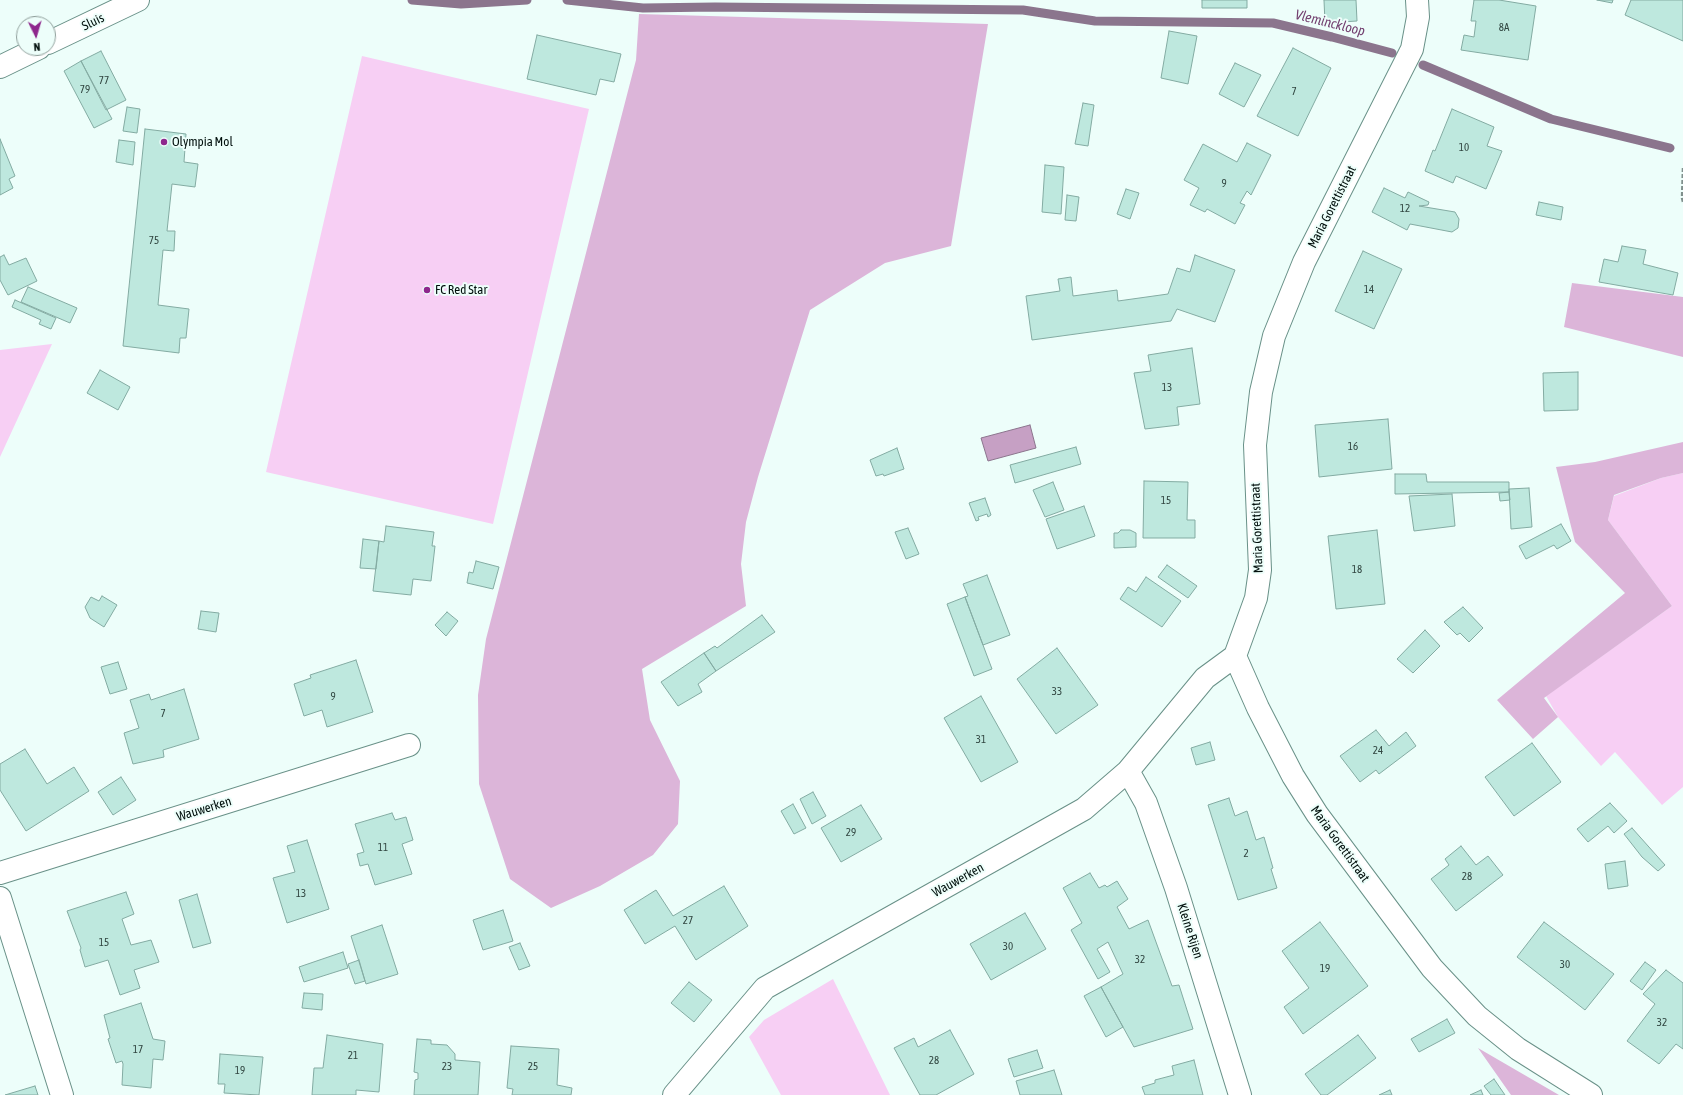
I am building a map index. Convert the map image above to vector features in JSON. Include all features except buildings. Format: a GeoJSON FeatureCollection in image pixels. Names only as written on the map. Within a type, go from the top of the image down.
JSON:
{"type":"FeatureCollection","features":[{"type":"Feature","properties":{"kind":"street","name":"Sluis"},"geometry":{"type":"LineString","coordinates":[[56,40],[138,0]]}},
{"type":"Feature","properties":{"kind":"street","name":"Maria Gorettistraat"},"geometry":{"type":"LineString","coordinates":[[1417,0],[1418,16],[1412,49],[1304,262],[1274,336],[1261,392],[1254,445],[1260,570],[1256,598],[1235,656],[1258,708],[1293,776],[1317,814],[1432,968],[1477,1016],[1512,1045],[1591,1095]]}},
{"type":"Feature","properties":{"kind":"street"},"geometry":{"type":"LineString","coordinates":[[0,67],[23,56]]}},
{"type":"Feature","properties":{"kind":"street","name":"Wauwerken"},"geometry":{"type":"LineString","coordinates":[[674,1095],[765,988],[1084,809],[1128,771],[1205,678],[1235,656]]}},
{"type":"Feature","properties":{"kind":"street","name":"Wauwerken"},"geometry":{"type":"LineString","coordinates":[[0,873],[409,746]]}},
{"type":"Feature","properties":{"kind":"street","name":"Kleine Rijen"},"geometry":{"type":"LineString","coordinates":[[1128,771],[1146,803],[1176,888],[1240,1095]]}},
{"type":"Feature","properties":{"kind":"street"},"geometry":{"type":"LineString","coordinates":[[0,898],[62,1095]]}},
{"type":"Feature","properties":{"kind":"path"},"geometry":{"type":"LineString","coordinates":[[1683,168],[1683,202]]}},
{"type":"Feature","properties":{"kind":"shaded area"},"geometry":{"type":"Polygon","coordinates":[[[639,14],[988,24],[951,246],[885,263],[810,310],[758,477],[746,522],[741,564],[746,606],[642,669],[650,720],[680,781],[678,824],[653,855],[600,886],[551,908],[510,879],[479,784],[478,695],[486,639],[636,60],[639,14]]]}},
{"type":"Feature","properties":{"kind":"shaded area","name":"FC Red Star"},"geometry":{"type":"Polygon","coordinates":[[[362,56],[589,109],[493,524],[266,472],[362,56]]]}},
{"type":"Feature","properties":{"kind":"shaded area"},"geometry":{"type":"Polygon","coordinates":[[[1572,283],[1683,297],[1683,357],[1564,327],[1572,283]]]}},
{"type":"Feature","properties":{"kind":"shaded area"},"geometry":{"type":"Polygon","coordinates":[[[52,344],[0,457],[0,350],[52,344]]]}},
{"type":"Feature","properties":{"kind":"shaded area"},"geometry":{"type":"Polygon","coordinates":[[[1030,425],[1036,448],[988,461],[981,438],[1030,425]]]}},
{"type":"Feature","properties":{"kind":"shaded area"},"geometry":{"type":"Polygon","coordinates":[[[1683,442],[1683,473],[1661,478],[1614,495],[1608,520],[1672,606],[1544,698],[1558,717],[1533,739],[1497,700],[1625,593],[1575,542],[1556,467],[1595,462],[1683,442]]]}},
{"type":"Feature","properties":{"kind":"shaded area"},"geometry":{"type":"Polygon","coordinates":[[[1683,473],[1683,787],[1662,805],[1615,752],[1601,766],[1558,717],[1546,696],[1672,606],[1608,520],[1614,496],[1661,478],[1683,473]]]}},
{"type":"Feature","properties":{"kind":"shaded area"},"geometry":{"type":"Polygon","coordinates":[[[833,979],[890,1095],[781,1095],[749,1037],[764,1020],[833,979]]]}},
{"type":"Feature","properties":{"kind":"shaded area"},"geometry":{"type":"Polygon","coordinates":[[[1478,1048],[1559,1095],[1511,1095],[1478,1048]]]}},
{"type":"Feature","properties":{"kind":"waterway","name":"Vleminckloop"},"geometry":{"type":"LineString","coordinates":[[412,0],[461,4],[527,0]]}},
{"type":"Feature","properties":{"kind":"waterway","name":"Vleminckloop"},"geometry":{"type":"LineString","coordinates":[[567,0],[643,8],[715,7],[1023,10],[1095,21],[1273,23],[1392,53]]}},
{"type":"Feature","properties":{"kind":"waterway","name":"Vleminckloop"},"geometry":{"type":"LineString","coordinates":[[1423,65],[1551,119],[1670,148]]}},
{"type":"Feature","properties":{"kind":"place","name":"Olympia Mol"},"geometry":{"type":"Point","coordinates":[164,142]}},
{"type":"Feature","properties":{"kind":"place","name":"FC Red Star"},"geometry":{"type":"Point","coordinates":[427,290]}}]}
